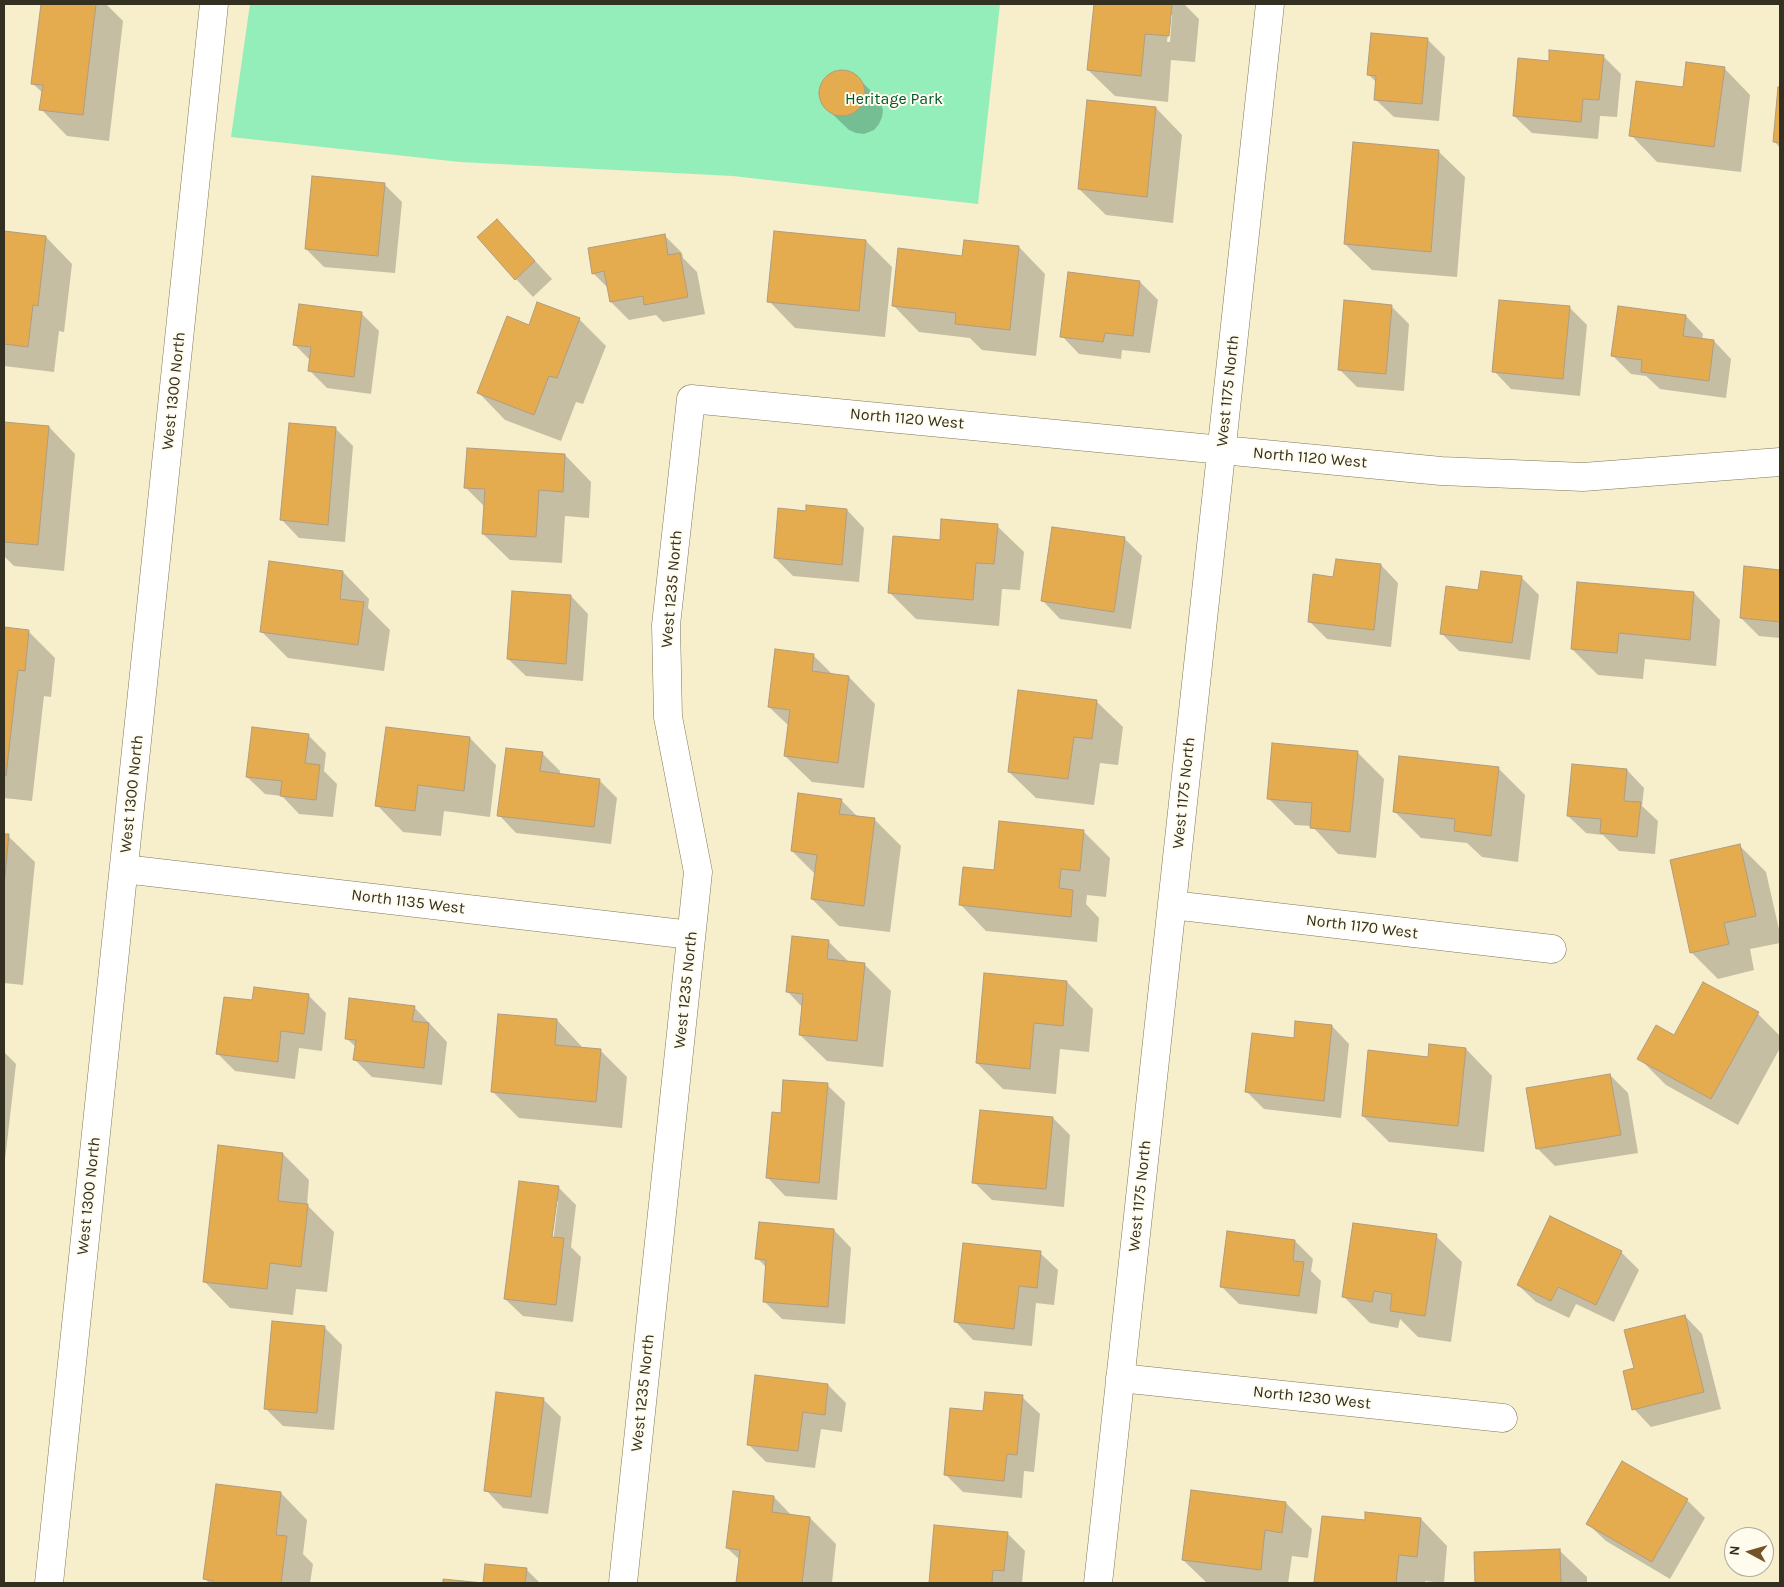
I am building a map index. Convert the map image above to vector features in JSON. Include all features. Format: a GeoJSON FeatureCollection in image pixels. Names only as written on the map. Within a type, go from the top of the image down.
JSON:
{"type":"FeatureCollection","features":[{"type":"Feature","properties":{"kind":"street","name":"West 1300 North"},"geometry":{"type":"LineString","coordinates":[[49,1583],[214,4]]}},
{"type":"Feature","properties":{"kind":"street","name":"West 1175 North"},"geometry":{"type":"LineString","coordinates":[[1098,1583],[1270,4]]}},
{"type":"Feature","properties":{"kind":"street","name":"North 1120 West"},"geometry":{"type":"LineString","coordinates":[[691,399],[1441,470],[1583,477],[1780,462]]}},
{"type":"Feature","properties":{"kind":"street","name":"West 1235 North"},"geometry":{"type":"LineString","coordinates":[[623,1583],[698,872],[668,717],[666,625],[691,399]]}},
{"type":"Feature","properties":{"kind":"street","name":"North 1135 West"},"geometry":{"type":"LineString","coordinates":[[124,869],[691,935]]}},
{"type":"Feature","properties":{"kind":"street","name":"North 1170 West"},"geometry":{"type":"LineString","coordinates":[[1172,905],[1552,949]]}},
{"type":"Feature","properties":{"kind":"street","name":"North 1230 West"},"geometry":{"type":"LineString","coordinates":[[1120,1378],[1503,1418]]}},
{"type":"Feature","properties":{"kind":"green space","name":"Heritage Park"},"geometry":{"type":"Polygon","coordinates":[[[250,4],[1000,4],[978,204],[733,176],[460,162],[231,137],[250,4]]]}},
{"type":"Feature","properties":{"kind":"building"},"geometry":{"type":"Polygon","coordinates":[[[41,4],[96,4],[83,115],[39,110],[43,85],[31,84],[41,4]]]}},
{"type":"Feature","properties":{"kind":"building"},"geometry":{"type":"Polygon","coordinates":[[[1094,4],[1172,4],[1169,36],[1145,34],[1141,76],[1087,70],[1094,4]]]}},
{"type":"Feature","properties":{"kind":"building"},"geometry":{"type":"Polygon","coordinates":[[[1371,33],[1428,38],[1422,104],[1374,100],[1376,76],[1367,75],[1371,33]]]}},
{"type":"Feature","properties":{"kind":"building"},"geometry":{"type":"Polygon","coordinates":[[[1549,50],[1604,55],[1599,100],[1583,99],[1581,122],[1513,116],[1518,58],[1549,61],[1549,50]]]}},
{"type":"Feature","properties":{"kind":"building"},"geometry":{"type":"Polygon","coordinates":[[[1686,62],[1725,67],[1714,147],[1629,136],[1636,81],[1683,87],[1686,62]]]}},
{"type":"Feature","properties":{"kind":"building"},"geometry":{"type":"Polygon","coordinates":[[[837,70],[847,70],[861,80],[865,93],[861,106],[855,112],[847,116],[837,116],[823,106],[819,98],[819,88],[829,74],[837,70]]]}},
{"type":"Feature","properties":{"kind":"building"},"geometry":{"type":"Polygon","coordinates":[[[1778,87],[1780,87],[1780,143],[1773,142],[1778,87]]]}},
{"type":"Feature","properties":{"kind":"building"},"geometry":{"type":"Polygon","coordinates":[[[1087,100],[1156,107],[1147,197],[1078,189],[1087,100]]]}},
{"type":"Feature","properties":{"kind":"building"},"geometry":{"type":"Polygon","coordinates":[[[1353,142],[1439,150],[1431,252],[1344,244],[1353,142]]]}},
{"type":"Feature","properties":{"kind":"building"},"geometry":{"type":"Polygon","coordinates":[[[312,176],[385,183],[378,256],[305,249],[312,176]]]}},
{"type":"Feature","properties":{"kind":"building"},"geometry":{"type":"Polygon","coordinates":[[[497,219],[535,261],[515,280],[477,237],[497,219]]]}},
{"type":"Feature","properties":{"kind":"building"},"geometry":{"type":"Polygon","coordinates":[[[4,231],[46,236],[38,306],[33,305],[28,347],[4,344],[4,231]]]}},
{"type":"Feature","properties":{"kind":"building"},"geometry":{"type":"Polygon","coordinates":[[[774,231],[866,240],[859,311],[767,302],[774,231]]]}},
{"type":"Feature","properties":{"kind":"building"},"geometry":{"type":"Polygon","coordinates":[[[665,234],[668,255],[680,253],[688,297],[644,305],[643,296],[610,302],[604,271],[592,274],[588,248],[665,234]]]}},
{"type":"Feature","properties":{"kind":"building"},"geometry":{"type":"Polygon","coordinates":[[[964,240],[1019,246],[1010,330],[955,324],[956,313],[892,306],[898,248],[962,256],[964,240]]]}},
{"type":"Feature","properties":{"kind":"building"},"geometry":{"type":"Polygon","coordinates":[[[1068,272],[1140,281],[1133,336],[1105,333],[1103,342],[1060,337],[1068,272]]]}},
{"type":"Feature","properties":{"kind":"building"},"geometry":{"type":"Polygon","coordinates":[[[1344,300],[1392,305],[1386,374],[1338,370],[1344,300]]]}},
{"type":"Feature","properties":{"kind":"building"},"geometry":{"type":"Polygon","coordinates":[[[1499,300],[1570,306],[1563,379],[1492,372],[1499,300]]]}},
{"type":"Feature","properties":{"kind":"building"},"geometry":{"type":"Polygon","coordinates":[[[537,302],[580,318],[557,378],[549,376],[534,415],[477,393],[507,316],[529,325],[537,302]]]}},
{"type":"Feature","properties":{"kind":"building"},"geometry":{"type":"Polygon","coordinates":[[[299,304],[362,312],[354,377],[308,371],[311,347],[293,345],[299,304]]]}},
{"type":"Feature","properties":{"kind":"building"},"geometry":{"type":"Polygon","coordinates":[[[1618,306],[1686,315],[1683,336],[1714,340],[1709,381],[1641,372],[1642,360],[1611,356],[1618,306]]]}},
{"type":"Feature","properties":{"kind":"building"},"geometry":{"type":"Polygon","coordinates":[[[4,422],[49,426],[38,545],[4,542],[4,422]]]}},
{"type":"Feature","properties":{"kind":"building"},"geometry":{"type":"Polygon","coordinates":[[[289,423],[336,427],[328,525],[280,520],[289,423]]]}},
{"type":"Feature","properties":{"kind":"building"},"geometry":{"type":"Polygon","coordinates":[[[467,448],[565,454],[563,492],[539,490],[536,537],[482,534],[485,489],[464,488],[467,448]]]}},
{"type":"Feature","properties":{"kind":"building"},"geometry":{"type":"Polygon","coordinates":[[[806,505],[847,509],[842,565],[774,558],[778,508],[806,511],[806,505]]]}},
{"type":"Feature","properties":{"kind":"building"},"geometry":{"type":"Polygon","coordinates":[[[941,519],[998,524],[994,564],[976,563],[973,600],[888,593],[893,536],[940,540],[941,519]]]}},
{"type":"Feature","properties":{"kind":"building"},"geometry":{"type":"Polygon","coordinates":[[[1052,527],[1125,537],[1114,612],[1041,601],[1052,527]]]}},
{"type":"Feature","properties":{"kind":"building"},"geometry":{"type":"Polygon","coordinates":[[[1336,559],[1381,564],[1374,630],[1308,622],[1313,574],[1333,577],[1336,559]]]}},
{"type":"Feature","properties":{"kind":"building"},"geometry":{"type":"Polygon","coordinates":[[[269,561],[343,571],[340,599],[364,602],[358,645],[260,632],[269,561]]]}},
{"type":"Feature","properties":{"kind":"building"},"geometry":{"type":"Polygon","coordinates":[[[1744,566],[1780,570],[1780,622],[1740,618],[1744,566]]]}},
{"type":"Feature","properties":{"kind":"building"},"geometry":{"type":"Polygon","coordinates":[[[1481,571],[1522,576],[1512,643],[1440,634],[1446,586],[1478,590],[1481,571]]]}},
{"type":"Feature","properties":{"kind":"building"},"geometry":{"type":"Polygon","coordinates":[[[1577,582],[1694,592],[1690,640],[1619,633],[1617,653],[1571,649],[1577,582]]]}},
{"type":"Feature","properties":{"kind":"building"},"geometry":{"type":"Polygon","coordinates":[[[512,591],[571,595],[566,664],[507,659],[512,591]]]}},
{"type":"Feature","properties":{"kind":"building"},"geometry":{"type":"Polygon","coordinates":[[[4,627],[29,630],[25,671],[18,670],[6,776],[4,775],[4,627]]]}},
{"type":"Feature","properties":{"kind":"building"},"geometry":{"type":"Polygon","coordinates":[[[775,649],[814,654],[812,671],[849,676],[838,763],[784,756],[790,710],[768,707],[775,649]]]}},
{"type":"Feature","properties":{"kind":"building"},"geometry":{"type":"Polygon","coordinates":[[[1018,690],[1097,700],[1092,739],[1074,737],[1068,779],[1008,772],[1018,690]]]}},
{"type":"Feature","properties":{"kind":"building"},"geometry":{"type":"Polygon","coordinates":[[[252,727],[309,734],[305,763],[320,765],[316,800],[280,796],[282,781],[246,777],[252,727]]]}},
{"type":"Feature","properties":{"kind":"building"},"geometry":{"type":"Polygon","coordinates":[[[386,727],[470,737],[464,791],[418,785],[415,811],[375,806],[386,727]]]}},
{"type":"Feature","properties":{"kind":"building"},"geometry":{"type":"Polygon","coordinates":[[[1272,743],[1358,751],[1350,832],[1310,828],[1312,803],[1267,799],[1272,743]]]}},
{"type":"Feature","properties":{"kind":"building"},"geometry":{"type":"Polygon","coordinates":[[[506,748],[543,752],[540,771],[600,779],[594,827],[497,816],[506,748]]]}},
{"type":"Feature","properties":{"kind":"building"},"geometry":{"type":"Polygon","coordinates":[[[1399,756],[1499,767],[1491,836],[1454,831],[1455,819],[1393,812],[1399,756]]]}},
{"type":"Feature","properties":{"kind":"building"},"geometry":{"type":"Polygon","coordinates":[[[1572,764],[1627,769],[1624,801],[1641,802],[1637,837],[1600,833],[1601,819],[1567,816],[1572,764]]]}},
{"type":"Feature","properties":{"kind":"building"},"geometry":{"type":"Polygon","coordinates":[[[798,793],[842,799],[839,814],[875,818],[864,906],[811,899],[817,855],[791,851],[798,793]]]}},
{"type":"Feature","properties":{"kind":"building"},"geometry":{"type":"Polygon","coordinates":[[[999,821],[1084,830],[1080,871],[1061,869],[1059,888],[1073,890],[1071,917],[959,905],[963,867],[994,870],[999,821]]]}},
{"type":"Feature","properties":{"kind":"building"},"geometry":{"type":"Polygon","coordinates":[[[4,834],[9,834],[4,886],[4,834]]]}},
{"type":"Feature","properties":{"kind":"building"},"geometry":{"type":"Polygon","coordinates":[[[1740,844],[1756,916],[1724,923],[1729,944],[1690,953],[1670,860],[1740,844]]]}},
{"type":"Feature","properties":{"kind":"building"},"geometry":{"type":"Polygon","coordinates":[[[792,936],[829,940],[827,959],[865,963],[857,1041],[799,1035],[803,994],[786,992],[792,936]]]}},
{"type":"Feature","properties":{"kind":"building"},"geometry":{"type":"Polygon","coordinates":[[[984,973],[1067,981],[1063,1026],[1034,1023],[1030,1069],[976,1063],[984,973]]]}},
{"type":"Feature","properties":{"kind":"building"},"geometry":{"type":"Polygon","coordinates":[[[1703,982],[1759,1012],[1711,1099],[1637,1059],[1656,1025],[1674,1035],[1703,982]]]}},
{"type":"Feature","properties":{"kind":"building"},"geometry":{"type":"Polygon","coordinates":[[[254,987],[309,994],[304,1034],[281,1031],[278,1062],[216,1054],[224,997],[252,1000],[254,987]]]}},
{"type":"Feature","properties":{"kind":"building"},"geometry":{"type":"Polygon","coordinates":[[[349,998],[415,1006],[412,1021],[429,1023],[424,1068],[353,1060],[356,1040],[345,1039],[349,998]]]}},
{"type":"Feature","properties":{"kind":"building"},"geometry":{"type":"Polygon","coordinates":[[[498,1014],[557,1019],[555,1045],[601,1049],[596,1102],[491,1092],[498,1014]]]}},
{"type":"Feature","properties":{"kind":"building"},"geometry":{"type":"Polygon","coordinates":[[[1295,1021],[1332,1025],[1324,1101],[1245,1092],[1252,1033],[1294,1038],[1295,1021]]]}},
{"type":"Feature","properties":{"kind":"building"},"geometry":{"type":"Polygon","coordinates":[[[1429,1044],[1466,1048],[1458,1126],[1362,1116],[1368,1050],[1428,1057],[1429,1044]]]}},
{"type":"Feature","properties":{"kind":"building"},"geometry":{"type":"Polygon","coordinates":[[[1610,1074],[1621,1135],[1536,1149],[1526,1088],[1610,1074]]]}},
{"type":"Feature","properties":{"kind":"building"},"geometry":{"type":"Polygon","coordinates":[[[783,1080],[828,1083],[819,1183],[766,1178],[772,1112],[781,1113],[783,1080]]]}},
{"type":"Feature","properties":{"kind":"building"},"geometry":{"type":"Polygon","coordinates":[[[980,1110],[1053,1117],[1046,1189],[972,1183],[980,1110]]]}},
{"type":"Feature","properties":{"kind":"building"},"geometry":{"type":"Polygon","coordinates":[[[218,1145],[283,1153],[278,1201],[308,1204],[301,1267],[270,1263],[267,1289],[203,1282],[218,1145]]]}},
{"type":"Feature","properties":{"kind":"building"},"geometry":{"type":"Polygon","coordinates":[[[519,1181],[559,1186],[552,1237],[564,1238],[556,1305],[504,1299],[519,1181]]]}},
{"type":"Feature","properties":{"kind":"building"},"geometry":{"type":"Polygon","coordinates":[[[1550,1216],[1622,1251],[1596,1305],[1558,1287],[1551,1301],[1517,1285],[1550,1216]]]}},
{"type":"Feature","properties":{"kind":"building"},"geometry":{"type":"Polygon","coordinates":[[[759,1222],[834,1229],[828,1307],[763,1302],[766,1260],[755,1259],[759,1222]]]}},
{"type":"Feature","properties":{"kind":"building"},"geometry":{"type":"Polygon","coordinates":[[[1353,1223],[1437,1234],[1425,1316],[1390,1311],[1392,1294],[1374,1291],[1372,1302],[1342,1297],[1353,1223]]]}},
{"type":"Feature","properties":{"kind":"building"},"geometry":{"type":"Polygon","coordinates":[[[1227,1231],[1295,1240],[1293,1261],[1304,1262],[1299,1296],[1220,1287],[1227,1231]]]}},
{"type":"Feature","properties":{"kind":"building"},"geometry":{"type":"Polygon","coordinates":[[[963,1243],[1041,1251],[1037,1288],[1019,1286],[1014,1329],[954,1322],[963,1243]]]}},
{"type":"Feature","properties":{"kind":"building"},"geometry":{"type":"Polygon","coordinates":[[[1685,1315],[1704,1392],[1632,1410],[1623,1371],[1634,1368],[1624,1330],[1685,1315]]]}},
{"type":"Feature","properties":{"kind":"building"},"geometry":{"type":"Polygon","coordinates":[[[272,1321],[325,1326],[317,1413],[264,1409],[272,1321]]]}},
{"type":"Feature","properties":{"kind":"building"},"geometry":{"type":"Polygon","coordinates":[[[755,1375],[828,1384],[825,1415],[803,1412],[798,1451],[747,1445],[755,1375]]]}},
{"type":"Feature","properties":{"kind":"building"},"geometry":{"type":"Polygon","coordinates":[[[496,1392],[544,1398],[531,1497],[484,1491],[496,1392]]]}},
{"type":"Feature","properties":{"kind":"building"},"geometry":{"type":"Polygon","coordinates":[[[985,1392],[1023,1395],[1017,1455],[1007,1454],[1004,1481],[944,1475],[950,1408],[983,1411],[985,1392]]]}},
{"type":"Feature","properties":{"kind":"building"},"geometry":{"type":"Polygon","coordinates":[[[1622,1461],[1688,1499],[1652,1562],[1586,1524],[1622,1461]]]}},
{"type":"Feature","properties":{"kind":"building"},"geometry":{"type":"Polygon","coordinates":[[[216,1484],[281,1492],[276,1535],[287,1536],[281,1583],[213,1583],[214,1581],[203,1579],[216,1484]]]}},
{"type":"Feature","properties":{"kind":"building"},"geometry":{"type":"Polygon","coordinates":[[[1191,1490],[1286,1502],[1282,1533],[1265,1530],[1261,1570],[1182,1560],[1191,1490]]]}},
{"type":"Feature","properties":{"kind":"building"},"geometry":{"type":"Polygon","coordinates":[[[733,1491],[774,1496],[772,1512],[810,1517],[802,1583],[736,1583],[740,1550],[726,1548],[733,1491]]]}},
{"type":"Feature","properties":{"kind":"building"},"geometry":{"type":"Polygon","coordinates":[[[1365,1512],[1421,1518],[1417,1557],[1399,1555],[1396,1583],[1314,1582],[1322,1516],[1365,1520],[1365,1512]]]}},
{"type":"Feature","properties":{"kind":"building"},"geometry":{"type":"Polygon","coordinates":[[[934,1525],[1008,1532],[1004,1571],[993,1570],[992,1583],[929,1583],[934,1525]]]}},
{"type":"Feature","properties":{"kind":"building"},"geometry":{"type":"Polygon","coordinates":[[[1560,1549],[1561,1583],[1475,1583],[1474,1552],[1560,1549]]]}},
{"type":"Feature","properties":{"kind":"building"},"geometry":{"type":"Polygon","coordinates":[[[485,1564],[527,1568],[525,1583],[483,1583],[485,1564]]]}},
{"type":"Feature","properties":{"kind":"building"},"geometry":{"type":"Polygon","coordinates":[[[443,1579],[483,1583],[443,1583],[443,1579]]]}}]}
